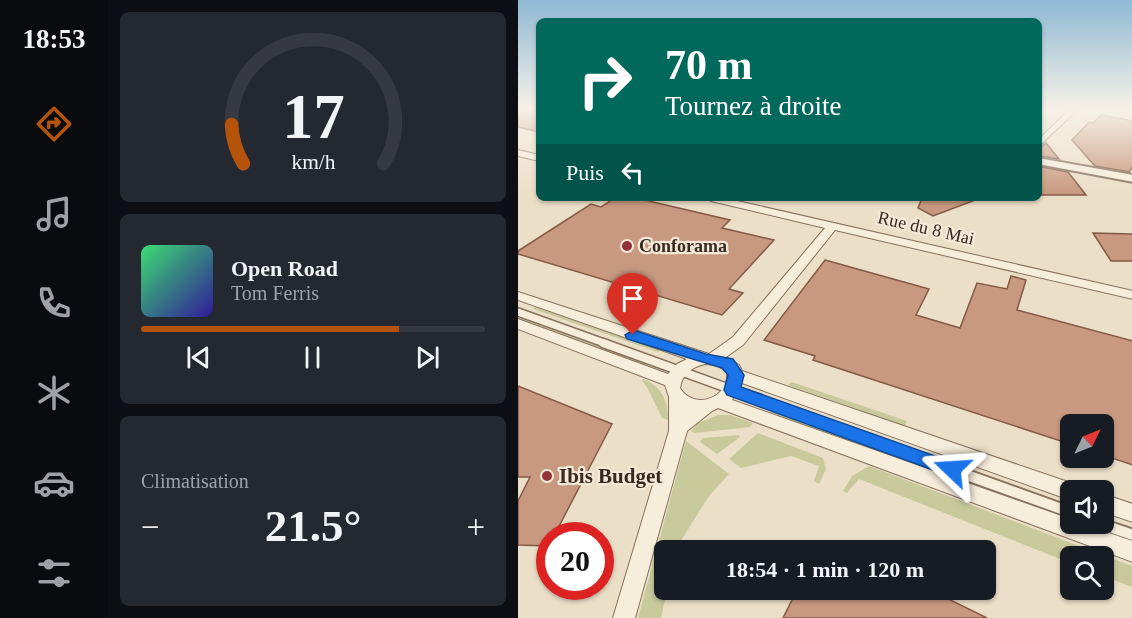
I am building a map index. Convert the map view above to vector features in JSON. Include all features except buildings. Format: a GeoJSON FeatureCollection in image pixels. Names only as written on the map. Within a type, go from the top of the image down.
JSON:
{"type":"FeatureCollection","features":[{"type":"Feature","properties":{"kind":"street"},"geometry":{"type":"LineString","coordinates":[[518,153],[536,157]]}},
{"type":"Feature","properties":{"kind":"street"},"geometry":{"type":"LineString","coordinates":[[1042,162],[1133,178]]}},
{"type":"Feature","properties":{"kind":"street","name":"Rue du 8 Mai"},"geometry":{"type":"LineString","coordinates":[[724,201],[1133,295]]}},
{"type":"Feature","properties":{"kind":"street"},"geometry":{"type":"LineString","coordinates":[[624,618],[679,427],[676,384],[696,361],[709,359],[738,341],[832,226]]}},
{"type":"Feature","properties":{"kind":"street"},"geometry":{"type":"LineString","coordinates":[[518,296],[709,359],[725,388],[1133,552]]}},
{"type":"Feature","properties":{"kind":"street"},"geometry":{"type":"LineString","coordinates":[[518,324],[676,384],[691,406],[725,388],[1060,488]]}},
{"type":"Feature","properties":{"kind":"street"},"geometry":{"type":"LineString","coordinates":[[679,427],[725,388],[738,341]]}},
{"type":"Feature","properties":{"kind":"street"},"geometry":{"type":"LineString","coordinates":[[1114,507],[1133,513]]}},
{"type":"Feature","properties":{"kind":"lane"},"geometry":{"type":"LineString","coordinates":[[518,312],[676,384],[725,388],[1060,508]]}},
{"type":"Feature","properties":{"kind":"lane"},"geometry":{"type":"LineString","coordinates":[[1114,528],[1133,535]]}},
{"type":"Feature","properties":{"kind":"green space"},"geometry":{"type":"Polygon","coordinates":[[[535,307],[660,350],[658,352],[533,309],[535,307]]]}},
{"type":"Feature","properties":{"kind":"green space"},"geometry":{"type":"Polygon","coordinates":[[[521,317],[647,362],[645,366],[519,319],[521,317]]]}},
{"type":"Feature","properties":{"kind":"green space"},"geometry":{"type":"Polygon","coordinates":[[[643,379],[655,386],[663,395],[668,420],[662,418],[643,379]]]}},
{"type":"Feature","properties":{"kind":"green space"},"geometry":{"type":"Polygon","coordinates":[[[792,382],[907,421],[905,426],[788,385],[792,382]]]}},
{"type":"Feature","properties":{"kind":"green space"},"geometry":{"type":"Polygon","coordinates":[[[772,411],[943,472],[942,476],[770,413],[772,411]]]}},
{"type":"Feature","properties":{"kind":"green space"},"geometry":{"type":"Polygon","coordinates":[[[718,415],[730,415],[753,423],[750,427],[695,433],[691,431],[698,423],[718,415]]]}},
{"type":"Feature","properties":{"kind":"green space"},"geometry":{"type":"Polygon","coordinates":[[[758,433],[823,458],[826,469],[819,484],[814,481],[819,466],[791,456],[741,468],[729,459],[758,433]]]}},
{"type":"Feature","properties":{"kind":"green space"},"geometry":{"type":"Polygon","coordinates":[[[739,435],[740,437],[717,454],[700,442],[703,438],[739,435]]]}},
{"type":"Feature","properties":{"kind":"green space"},"geometry":{"type":"Polygon","coordinates":[[[686,441],[729,474],[709,496],[681,540],[659,540],[686,441]]]}},
{"type":"Feature","properties":{"kind":"green space"},"geometry":{"type":"Polygon","coordinates":[[[869,466],[1079,546],[1060,546],[1060,559],[859,479],[847,493],[843,491],[852,476],[869,466]]]}},
{"type":"Feature","properties":{"kind":"green space"},"geometry":{"type":"Polygon","coordinates":[[[654,559],[654,600],[665,600],[661,618],[638,618],[654,559]]]}},
{"type":"Feature","properties":{"kind":"green space"},"geometry":{"type":"Polygon","coordinates":[[[1114,559],[1132,566],[1132,587],[1114,580],[1114,559]]]}},
{"type":"Feature","properties":{"kind":"place","name":"Conforama"},"geometry":{"type":"Point","coordinates":[627,246]}},
{"type":"Feature","properties":{"kind":"place","name":"Ibis Budget"},"geometry":{"type":"Point","coordinates":[547,476]}},
{"type":"Feature","properties":{"kind":"route"},"geometry":{"type":"LineString","coordinates":[[633,335],[705,359],[727,363],[734,369],[736,375],[736,382],[732,390],[952,469]]}}]}
